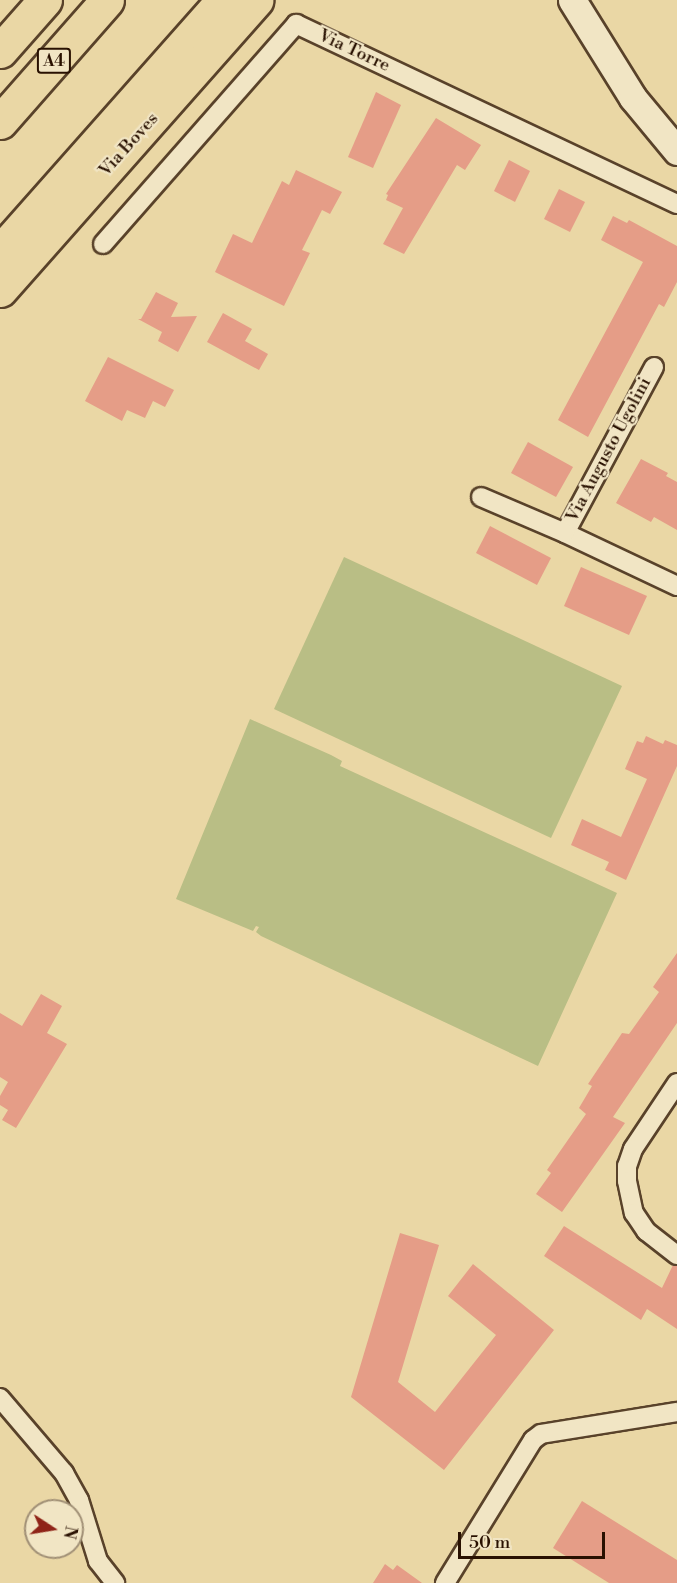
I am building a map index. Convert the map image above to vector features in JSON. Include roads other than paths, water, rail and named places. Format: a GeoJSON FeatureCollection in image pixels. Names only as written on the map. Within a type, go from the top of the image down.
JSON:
{"type":"FeatureCollection","features":[{"type":"Feature","properties":{"kind":"highway","name":"A4"},"geometry":{"type":"LineString","coordinates":[[0,51],[45,0]]}},
{"type":"Feature","properties":{"kind":"highway","name":"A4"},"geometry":{"type":"LineString","coordinates":[[0,122],[107,0]]}},
{"type":"Feature","properties":{"kind":"highway","name":"Via Boves"},"geometry":{"type":"LineString","coordinates":[[0,252],[223,0]]}},
{"type":"Feature","properties":{"kind":"highway","name":"Via Boves"},"geometry":{"type":"LineString","coordinates":[[0,290],[257,0]]}},
{"type":"Feature","properties":{"kind":"street"},"geometry":{"type":"LineString","coordinates":[[572,0],[633,98],[677,151]]}},
{"type":"Feature","properties":{"kind":"street","name":"Via Torre"},"geometry":{"type":"LineString","coordinates":[[103,244],[296,24],[677,204]]}},
{"type":"Feature","properties":{"kind":"street","name":"Via Augusto Ugolini"},"geometry":{"type":"LineString","coordinates":[[565,533],[654,367]]}},
{"type":"Feature","properties":{"kind":"street","name":"Via Augusto Ugolini"},"geometry":{"type":"LineString","coordinates":[[481,497],[565,533],[677,586]]}},
{"type":"Feature","properties":{"kind":"street"},"geometry":{"type":"LineString","coordinates":[[677,1083],[633,1149],[627,1166],[627,1181],[634,1213],[645,1231],[677,1255]]}},
{"type":"Feature","properties":{"kind":"street"},"geometry":{"type":"LineString","coordinates":[[0,1398],[64,1473],[80,1500],[98,1561],[115,1583]]}},
{"type":"Feature","properties":{"kind":"street"},"geometry":{"type":"LineString","coordinates":[[445,1583],[533,1440],[541,1434],[677,1412]]}}]}
